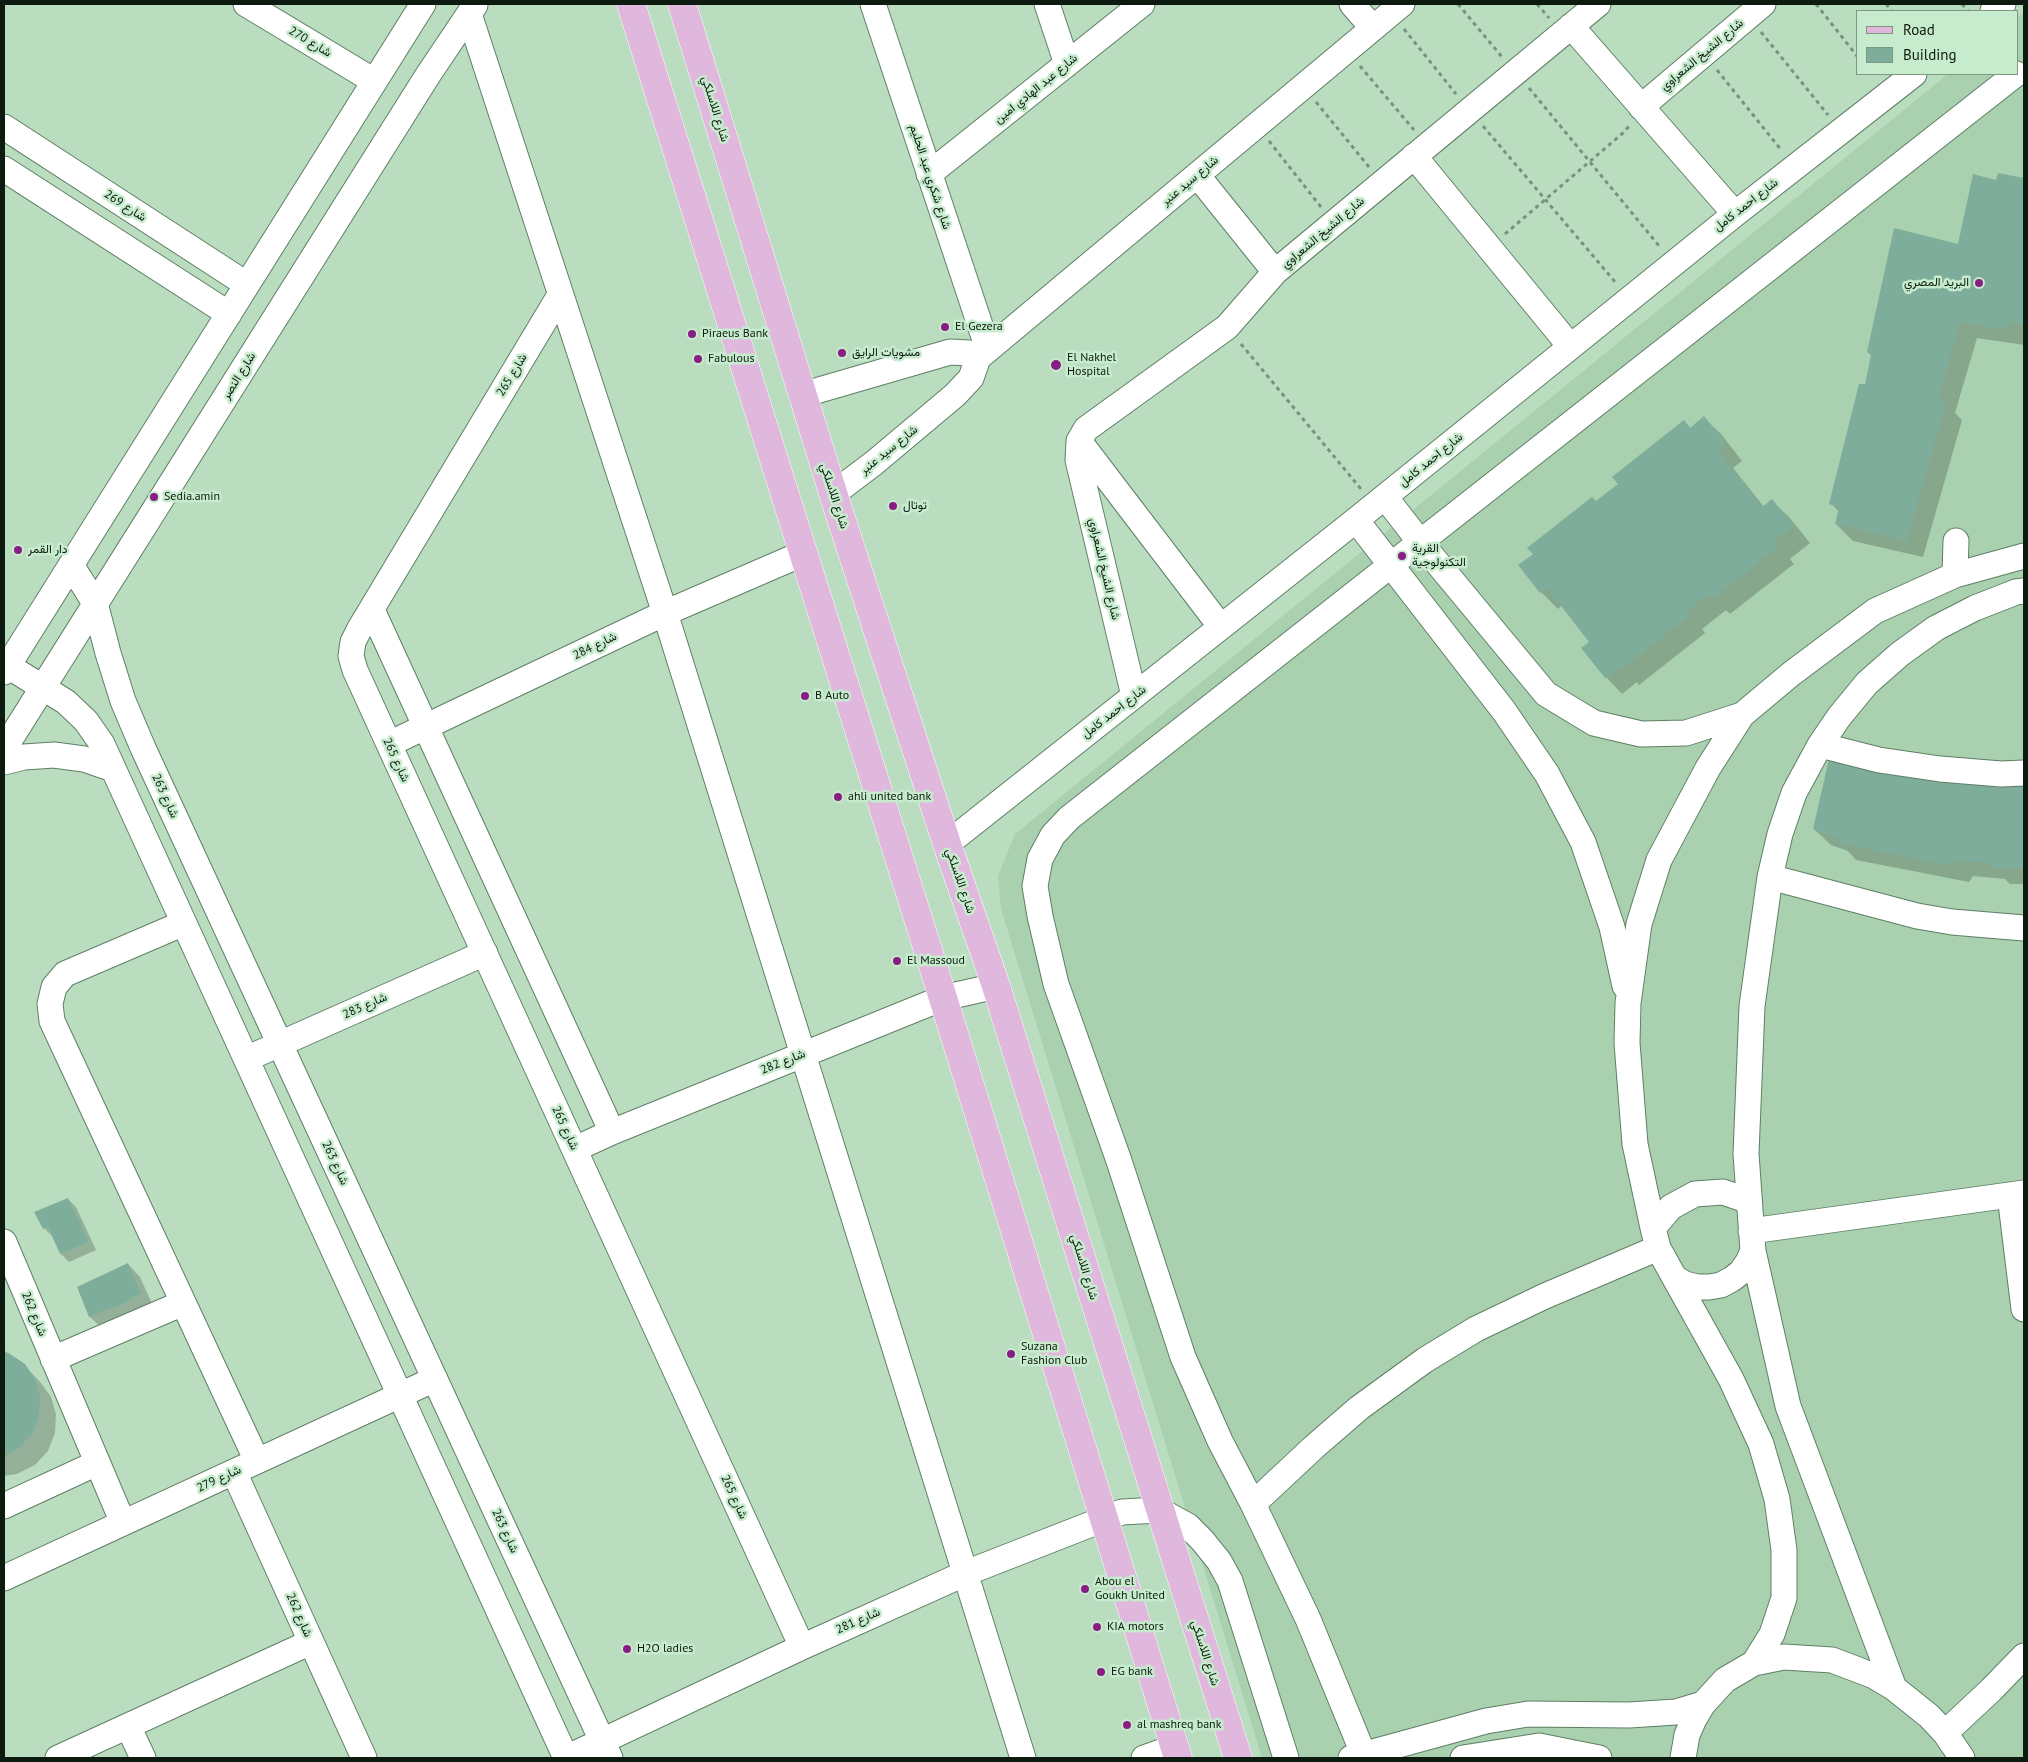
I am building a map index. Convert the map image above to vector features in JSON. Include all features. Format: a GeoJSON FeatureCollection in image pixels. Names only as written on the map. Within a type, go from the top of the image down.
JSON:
{"type":"FeatureCollection","features":[{"type":"Feature","properties":{"kind":"main road"},"geometry":{"type":"LineString","coordinates":[[631,4],[943,998],[1176,1752]]}},
{"type":"Feature","properties":{"kind":"main road","name":"شارع اللاسلكي"},"geometry":{"type":"LineString","coordinates":[[682,4],[833,494],[947,844],[996,986],[1238,1758]]}},
{"type":"Feature","properties":{"kind":"street","name":"شارع 270"},"geometry":{"type":"LineString","coordinates":[[246,4],[374,81]]}},
{"type":"Feature","properties":{"kind":"street"},"geometry":{"type":"LineString","coordinates":[[423,4],[6,669],[43,686],[66,702],[86,721],[102,744],[566,1758]]}},
{"type":"Feature","properties":{"kind":"street","name":"شارع شكري عبد الحليم"},"geometry":{"type":"LineString","coordinates":[[873,4],[929,174],[983,354]]}},
{"type":"Feature","properties":{"kind":"street"},"geometry":{"type":"LineString","coordinates":[[1047,4],[1067,64]]}},
{"type":"Feature","properties":{"kind":"street","name":"شارع عبد الهادي امين"},"geometry":{"type":"LineString","coordinates":[[929,174],[1142,4]]}},
{"type":"Feature","properties":{"kind":"street"},"geometry":{"type":"LineString","coordinates":[[1352,4],[1389,15]]}},
{"type":"Feature","properties":{"kind":"street","name":"شارع الشيخ الشعراوي"},"geometry":{"type":"LineString","coordinates":[[1134,696],[1078,460],[1079,441],[1086,429],[1227,327],[1275,272],[1598,4]]}},
{"type":"Feature","properties":{"kind":"street"},"geometry":{"type":"LineString","coordinates":[[472,9],[560,295],[665,612],[1023,1758]]}},
{"type":"Feature","properties":{"kind":"street","name":"شارع النصر"},"geometry":{"type":"LineString","coordinates":[[4,749],[428,75],[472,9]]}},
{"type":"Feature","properties":{"kind":"street","name":"شارع الشيخ الشعراوي"},"geometry":{"type":"LineString","coordinates":[[1641,106],[1756,10]]}},
{"type":"Feature","properties":{"kind":"street","name":"شارع سيد عنبر"},"geometry":{"type":"LineString","coordinates":[[833,494],[874,463],[955,395],[971,378],[983,354],[1389,15]]}},
{"type":"Feature","properties":{"kind":"street"},"geometry":{"type":"LineString","coordinates":[[1571,26],[1735,214]]}},
{"type":"Feature","properties":{"kind":"street","name":"شارع احمد كامل"},"geometry":{"type":"LineString","coordinates":[[947,844],[1372,508],[1673,263],[1913,75]]}},
{"type":"Feature","properties":{"kind":"street"},"geometry":{"type":"LineString","coordinates":[[1702,1704],[1676,1712],[1629,1716],[1528,1714],[1486,1721],[1360,1757],[1308,1619],[1216,1432],[1182,1357],[1118,1158],[1056,984],[1035,886],[1040,859],[1053,835],[1069,818],[2016,75]]}},
{"type":"Feature","properties":{"kind":"street","name":"شارع 269"},"geometry":{"type":"LineString","coordinates":[[4,127],[246,284]]}},
{"type":"Feature","properties":{"kind":"street"},"geometry":{"type":"LineString","coordinates":[[1421,151],[1489,247],[1570,346]]}},
{"type":"Feature","properties":{"kind":"street"},"geometry":{"type":"LineString","coordinates":[[4,169],[228,314]]}},
{"type":"Feature","properties":{"kind":"street"},"geometry":{"type":"LineString","coordinates":[[1197,175],[1275,272]]}},
{"type":"Feature","properties":{"kind":"street","name":"شارع 265"},"geometry":{"type":"LineString","coordinates":[[560,295],[353,642],[351,656],[355,670],[802,1647]]}},
{"type":"Feature","properties":{"kind":"street"},"geometry":{"type":"LineString","coordinates":[[802,395],[950,352],[983,354]]}},
{"type":"Feature","properties":{"kind":"street"},"geometry":{"type":"LineString","coordinates":[[1079,441],[1221,627]]}},
{"type":"Feature","properties":{"kind":"street"},"geometry":{"type":"LineString","coordinates":[[1372,508],[1420,542],[1546,694],[1594,723],[1641,734],[1686,733],[1742,715]]}},
{"type":"Feature","properties":{"kind":"street"},"geometry":{"type":"LineString","coordinates":[[1372,508],[1392,564],[1504,710],[1547,774],[1583,842],[1612,927],[1628,1003]]}},
{"type":"Feature","properties":{"kind":"street"},"geometry":{"type":"LineString","coordinates":[[1955,575],[1956,541]]}},
{"type":"Feature","properties":{"kind":"street","name":"شارع 284"},"geometry":{"type":"LineString","coordinates":[[389,744],[665,612],[804,553]]}},
{"type":"Feature","properties":{"kind":"street"},"geometry":{"type":"LineString","coordinates":[[1754,1663],[1772,1634],[1784,1598],[1784,1550],[1777,1499],[1757,1436],[1731,1379],[1655,1238],[1635,1144],[1627,1042],[1628,1003],[1639,924],[1659,860],[1708,768],[1742,715],[1791,674],[1875,611],[1955,575],[2024,556]]}},
{"type":"Feature","properties":{"kind":"street","name":"شارع 263"},"geometry":{"type":"LineString","coordinates":[[71,565],[95,603],[108,653],[130,717],[606,1750]]}},
{"type":"Feature","properties":{"kind":"street"},"geometry":{"type":"LineString","coordinates":[[1894,1688],[1788,1406],[1752,1241],[1746,1154],[1752,1006],[1770,877],[1780,834],[1794,792],[1838,716],[1867,683],[1900,654],[1936,628],[1975,608],[2016,592],[2024,592]]}},
{"type":"Feature","properties":{"kind":"street"},"geometry":{"type":"LineString","coordinates":[[372,610],[612,1132]]}},
{"type":"Feature","properties":{"kind":"street"},"geometry":{"type":"LineString","coordinates":[[1820,745],[1879,760],[1940,769],[2001,774],[2024,773]]}},
{"type":"Feature","properties":{"kind":"street"},"geometry":{"type":"LineString","coordinates":[[4,762],[24,757],[54,755],[84,759],[113,769]]}},
{"type":"Feature","properties":{"kind":"street"},"geometry":{"type":"LineString","coordinates":[[1770,877],[1918,916],[1978,925],[2024,928]]}},
{"type":"Feature","properties":{"kind":"street"},"geometry":{"type":"LineString","coordinates":[[184,923],[65,974],[54,987],[50,1004],[52,1021],[257,1461]]}},
{"type":"Feature","properties":{"kind":"street","name":"شارع 283"},"geometry":{"type":"LineString","coordinates":[[246,1059],[485,953]]}},
{"type":"Feature","properties":{"kind":"street","name":"شارع 282"},"geometry":{"type":"LineString","coordinates":[[575,1149],[612,1132],[943,998],[996,986]]}},
{"type":"Feature","properties":{"kind":"street"},"geometry":{"type":"LineString","coordinates":[[1253,1504],[1359,1408],[1425,1360],[1476,1329],[1545,1296],[1655,1238],[1671,1207],[1696,1194],[1709,1192],[1723,1192],[1749,1201]]}},
{"type":"Feature","properties":{"kind":"street"},"geometry":{"type":"LineString","coordinates":[[1752,1241],[2017,1194],[2024,1309]]}},
{"type":"Feature","properties":{"kind":"street"},"geometry":{"type":"LineString","coordinates":[[1675,1278],[1685,1284],[1697,1287],[1721,1285],[1732,1280],[1748,1262],[1752,1241]]}},
{"type":"Feature","properties":{"kind":"street","name":"شارع 262"},"geometry":{"type":"LineString","coordinates":[[4,1242],[123,1523]]}},
{"type":"Feature","properties":{"kind":"street"},"geometry":{"type":"LineString","coordinates":[[53,1359],[183,1303]]}},
{"type":"Feature","properties":{"kind":"street","name":"شارع 279"},"geometry":{"type":"LineString","coordinates":[[4,1578],[435,1379]]}},
{"type":"Feature","properties":{"kind":"street"},"geometry":{"type":"LineString","coordinates":[[4,1506],[97,1462]]}},
{"type":"Feature","properties":{"kind":"street","name":"شارع 262"},"geometry":{"type":"LineString","coordinates":[[234,1472],[364,1758]]}},
{"type":"Feature","properties":{"kind":"street"},"geometry":{"type":"LineString","coordinates":[[1159,1510],[1188,1526],[1219,1561],[1230,1581],[1286,1758]]}},
{"type":"Feature","properties":{"kind":"street","name":"شارع 281"},"geometry":{"type":"LineString","coordinates":[[566,1758],[606,1750],[802,1647],[966,1573],[1103,1518],[1122,1512],[1159,1510]]}},
{"type":"Feature","properties":{"kind":"street"},"geometry":{"type":"LineString","coordinates":[[58,1758],[311,1642]]}},
{"type":"Feature","properties":{"kind":"street"},"geometry":{"type":"LineString","coordinates":[[1945,1733],[1992,1690],[2024,1656]]}},
{"type":"Feature","properties":{"kind":"street"},"geometry":{"type":"LineString","coordinates":[[1683,1758],[1687,1735],[1702,1704],[1725,1680],[1754,1663],[1784,1657],[1832,1660],[1874,1676],[1894,1688],[1930,1716],[1945,1733],[1962,1758]]}},
{"type":"Feature","properties":{"kind":"street"},"geometry":{"type":"LineString","coordinates":[[128,1726],[143,1758]]}},
{"type":"Feature","properties":{"kind":"street"},"geometry":{"type":"LineString","coordinates":[[1463,1758],[1539,1746],[1599,1758]]}},
{"type":"Feature","properties":{"kind":"street"},"geometry":{"type":"LineString","coordinates":[[1144,1758],[1176,1752]]}},
{"type":"Feature","properties":{"kind":"path"},"geometry":{"type":"LineString","coordinates":[[1458,4],[1673,263]]}},
{"type":"Feature","properties":{"kind":"path"},"geometry":{"type":"LineString","coordinates":[[1816,4],[1856,55]]}},
{"type":"Feature","properties":{"kind":"path"},"geometry":{"type":"LineString","coordinates":[[1756,10],[1841,131]]}},
{"type":"Feature","properties":{"kind":"path"},"geometry":{"type":"LineString","coordinates":[[1389,15],[1630,298]]}},
{"type":"Feature","properties":{"kind":"path"},"geometry":{"type":"LineString","coordinates":[[1347,50],[1421,151]]}},
{"type":"Feature","properties":{"kind":"path"},"geometry":{"type":"LineString","coordinates":[[1704,54],[1794,167]]}},
{"type":"Feature","properties":{"kind":"path"},"geometry":{"type":"LineString","coordinates":[[1303,86],[1382,183]]}},
{"type":"Feature","properties":{"kind":"path"},"geometry":{"type":"LineString","coordinates":[[1489,247],[1623,133],[1633,122],[1641,106]]}},
{"type":"Feature","properties":{"kind":"path"},"geometry":{"type":"LineString","coordinates":[[1256,126],[1334,223]]}},
{"type":"Feature","properties":{"kind":"path"},"geometry":{"type":"LineString","coordinates":[[1227,327],[1372,508]]}},
{"type":"Feature","properties":{"kind":"shaded area"},"geometry":{"type":"Polygon","coordinates":[[[2024,12],[2024,1758],[1262,1758],[1001,909],[998,876],[1015,834],[1947,75],[2018,75],[2018,17],[2024,12]]]}},
{"type":"Feature","properties":{"kind":"building"},"geometry":{"type":"Polygon","coordinates":[[[1998,173],[2024,178],[2024,324],[2011,321],[2007,330],[1960,322],[1938,399],[1946,402],[1907,541],[1835,524],[1839,507],[1829,504],[1859,384],[1865,384],[1871,355],[1867,352],[1894,228],[1958,244],[1973,174],[1996,180],[1998,173]]]}},
{"type":"Feature","properties":{"kind":"building"},"geometry":{"type":"Polygon","coordinates":[[[1704,416],[1726,443],[1717,450],[1762,507],[1772,499],[1794,526],[1775,541],[1778,546],[1713,599],[1709,594],[1687,612],[1690,615],[1622,669],[1620,666],[1605,678],[1581,648],[1589,642],[1547,588],[1540,593],[1518,565],[1533,554],[1527,548],[1592,497],[1596,501],[1618,484],[1612,477],[1684,420],[1690,428],[1704,416]]]}},
{"type":"Feature","properties":{"kind":"building"},"geometry":{"type":"Polygon","coordinates":[[[1829,759],[1965,783],[2024,786],[2024,868],[1992,868],[1988,863],[1956,860],[1952,866],[1838,843],[1839,838],[1813,829],[1829,759]]]}},
{"type":"Feature","properties":{"kind":"building"},"geometry":{"type":"Polygon","coordinates":[[[68,1198],[89,1242],[60,1254],[48,1227],[43,1229],[34,1212],[68,1198]]]}},
{"type":"Feature","properties":{"kind":"building"},"geometry":{"type":"Polygon","coordinates":[[[128,1263],[141,1294],[129,1299],[130,1301],[89,1317],[77,1287],[128,1263]]]}},
{"type":"Feature","properties":{"kind":"building"},"geometry":{"type":"Polygon","coordinates":[[[4,1351],[25,1364],[35,1379],[40,1396],[39,1416],[32,1434],[18,1449],[4,1456],[4,1351]]]}},
{"type":"Feature","properties":{"kind":"place","name":"البريد المصري"},"geometry":{"type":"Point","coordinates":[1979,283]}},
{"type":"Feature","properties":{"kind":"place","name":"El Gezera"},"geometry":{"type":"Point","coordinates":[945,327]}},
{"type":"Feature","properties":{"kind":"place","name":"Piraeus Bank"},"geometry":{"type":"Point","coordinates":[692,334]}},
{"type":"Feature","properties":{"kind":"place","name":"مشويات الرايق"},"geometry":{"type":"Point","coordinates":[842,353]}},
{"type":"Feature","properties":{"kind":"place","name":"Fabulous"},"geometry":{"type":"Point","coordinates":[698,359]}},
{"type":"Feature","properties":{"kind":"place","name":"El Nakhel Hospital"},"geometry":{"type":"Point","coordinates":[1056,365]}},
{"type":"Feature","properties":{"kind":"place","name":"Sedia.amin"},"geometry":{"type":"Point","coordinates":[154,497]}},
{"type":"Feature","properties":{"kind":"place","name":"توتال"},"geometry":{"type":"Point","coordinates":[893,506]}},
{"type":"Feature","properties":{"kind":"place","name":"دار القمر"},"geometry":{"type":"Point","coordinates":[18,550]}},
{"type":"Feature","properties":{"kind":"place","name":"القرية التكنولوجية"},"geometry":{"type":"Point","coordinates":[1402,556]}},
{"type":"Feature","properties":{"kind":"place","name":"B Auto"},"geometry":{"type":"Point","coordinates":[805,696]}},
{"type":"Feature","properties":{"kind":"place","name":"ahli united bank"},"geometry":{"type":"Point","coordinates":[838,797]}},
{"type":"Feature","properties":{"kind":"place","name":"El Massoud"},"geometry":{"type":"Point","coordinates":[897,961]}},
{"type":"Feature","properties":{"kind":"place","name":"Suzana Fashion Club"},"geometry":{"type":"Point","coordinates":[1011,1354]}},
{"type":"Feature","properties":{"kind":"place","name":"Abou el Goukh United"},"geometry":{"type":"Point","coordinates":[1085,1589]}},
{"type":"Feature","properties":{"kind":"place","name":"KIA motors"},"geometry":{"type":"Point","coordinates":[1097,1627]}},
{"type":"Feature","properties":{"kind":"place","name":"H2O ladies"},"geometry":{"type":"Point","coordinates":[627,1649]}},
{"type":"Feature","properties":{"kind":"place","name":"EG bank"},"geometry":{"type":"Point","coordinates":[1101,1672]}},
{"type":"Feature","properties":{"kind":"place","name":"al mashreq bank"},"geometry":{"type":"Point","coordinates":[1127,1725]}}]}
